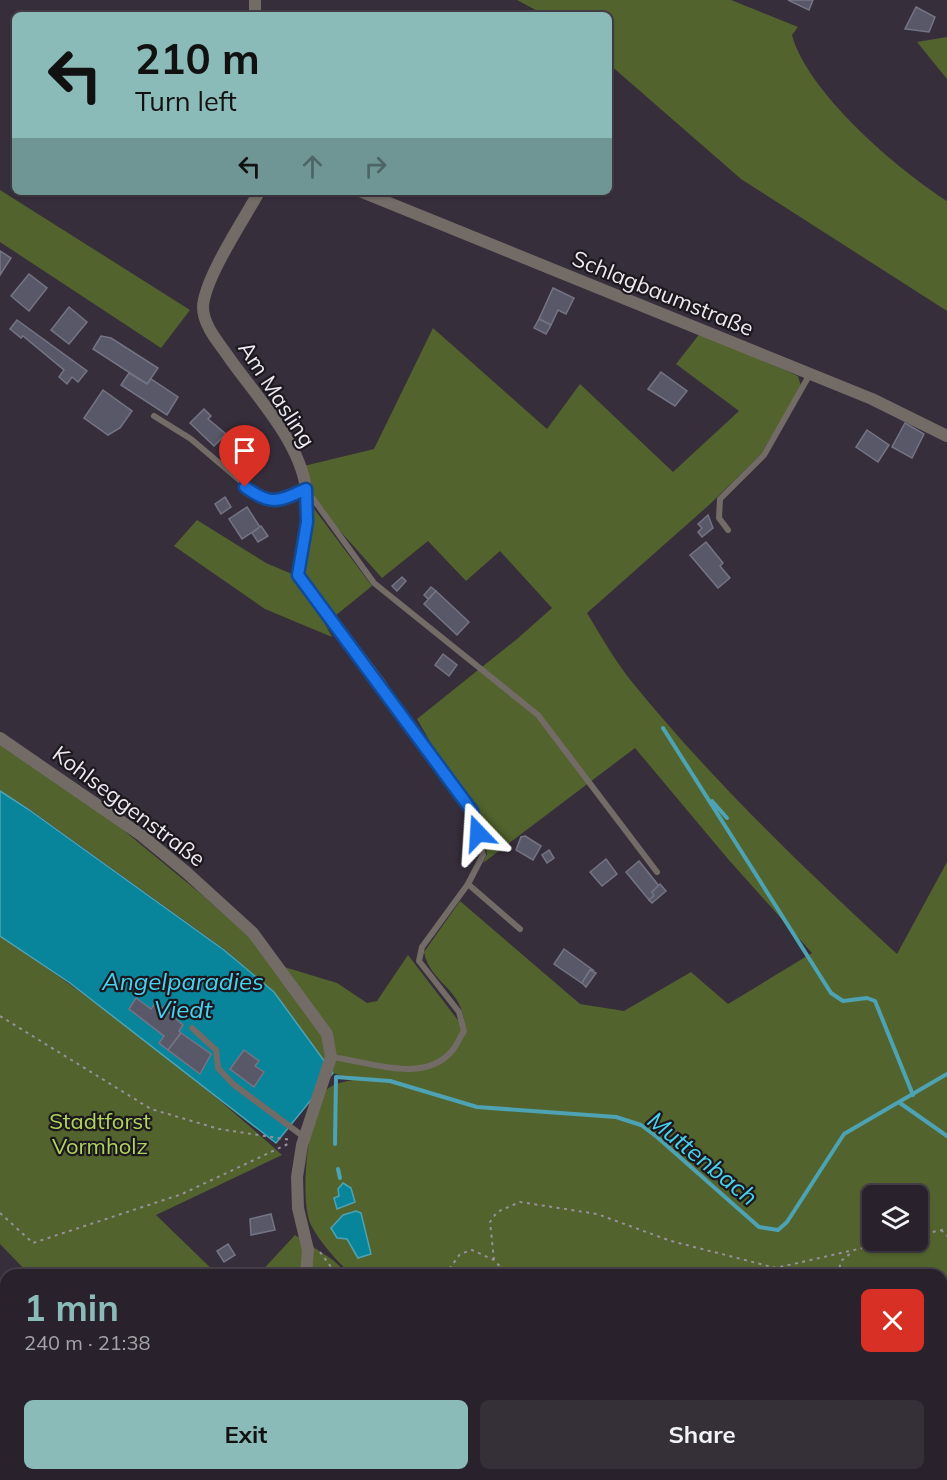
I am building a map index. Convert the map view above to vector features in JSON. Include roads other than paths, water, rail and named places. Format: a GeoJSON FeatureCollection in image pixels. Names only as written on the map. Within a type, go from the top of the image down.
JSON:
{"type":"FeatureCollection","features":[{"type":"Feature","properties":{"kind":"street","name":"Am Masling"},"geometry":{"type":"LineString","coordinates":[[257,195],[207,287],[203,308],[216,340],[281,430],[300,467],[306,489],[307,522],[298,575],[382,686]]}},
{"type":"Feature","properties":{"kind":"street","name":"Schlagbaumstraße"},"geometry":{"type":"LineString","coordinates":[[369,195],[872,399],[947,436]]}},
{"type":"Feature","properties":{"kind":"street","name":"Kohlseggenstraße"},"geometry":{"type":"LineString","coordinates":[[0,738],[141,835],[253,933],[327,1034],[331,1057]]}},
{"type":"Feature","properties":{"kind":"street"},"geometry":{"type":"LineString","coordinates":[[306,1269],[308,1250],[298,1208],[297,1177],[304,1138],[331,1057]]}},
{"type":"Feature","properties":{"kind":"lane"},"geometry":{"type":"LineString","coordinates":[[728,530],[719,518],[720,499],[764,455],[810,374]]}},
{"type":"Feature","properties":{"kind":"lane"},"geometry":{"type":"LineString","coordinates":[[154,416],[191,439],[262,500],[282,499],[306,489],[374,583],[538,715],[657,872]]}},
{"type":"Feature","properties":{"kind":"lane","name":"Am Masling"},"geometry":{"type":"LineString","coordinates":[[331,1057],[408,1070],[433,1065],[452,1052],[464,1031],[459,1012],[419,961],[422,947],[468,884],[483,855],[472,811],[382,686]]}},
{"type":"Feature","properties":{"kind":"lane"},"geometry":{"type":"LineString","coordinates":[[468,884],[520,929]]}},
{"type":"Feature","properties":{"kind":"lane"},"geometry":{"type":"LineString","coordinates":[[192,1028],[216,1050],[218,1068],[233,1084],[304,1138]]}},
{"type":"Feature","properties":{"kind":"water","name":"Angelparadies Viedt"},"geometry":{"type":"Polygon","coordinates":[[[0,791],[224,950],[274,992],[333,1073],[276,1143],[70,983],[0,936],[0,791]]]}},
{"type":"Feature","properties":{"kind":"water"},"geometry":{"type":"Polygon","coordinates":[[[343,1183],[351,1188],[355,1202],[337,1209],[334,1198],[339,1196],[338,1189],[343,1183]]]}},
{"type":"Feature","properties":{"kind":"water"},"geometry":{"type":"Polygon","coordinates":[[[356,1211],[361,1213],[371,1254],[358,1258],[347,1239],[337,1238],[331,1228],[343,1215],[356,1211]]]}},
{"type":"Feature","properties":{"kind":"waterway"},"geometry":{"type":"LineString","coordinates":[[663,728],[831,993],[843,1001],[867,998],[875,1001],[913,1095]]}},
{"type":"Feature","properties":{"kind":"waterway"},"geometry":{"type":"LineString","coordinates":[[712,801],[727,818]]}},
{"type":"Feature","properties":{"kind":"waterway","name":"Muttenbach"},"geometry":{"type":"LineString","coordinates":[[335,1144],[336,1077],[390,1081],[477,1107],[616,1117],[641,1125],[657,1137],[759,1227],[778,1230],[787,1222],[844,1134],[947,1074]]}},
{"type":"Feature","properties":{"kind":"waterway"},"geometry":{"type":"LineString","coordinates":[[900,1103],[947,1136]]}},
{"type":"Feature","properties":{"kind":"waterway"},"geometry":{"type":"LineString","coordinates":[[338,1169],[340,1178]]}},
{"type":"Feature","properties":{"kind":"park label","name":"Stadtforst Vormholz"},"geometry":{"type":"Point","coordinates":[100,1134]}}]}
